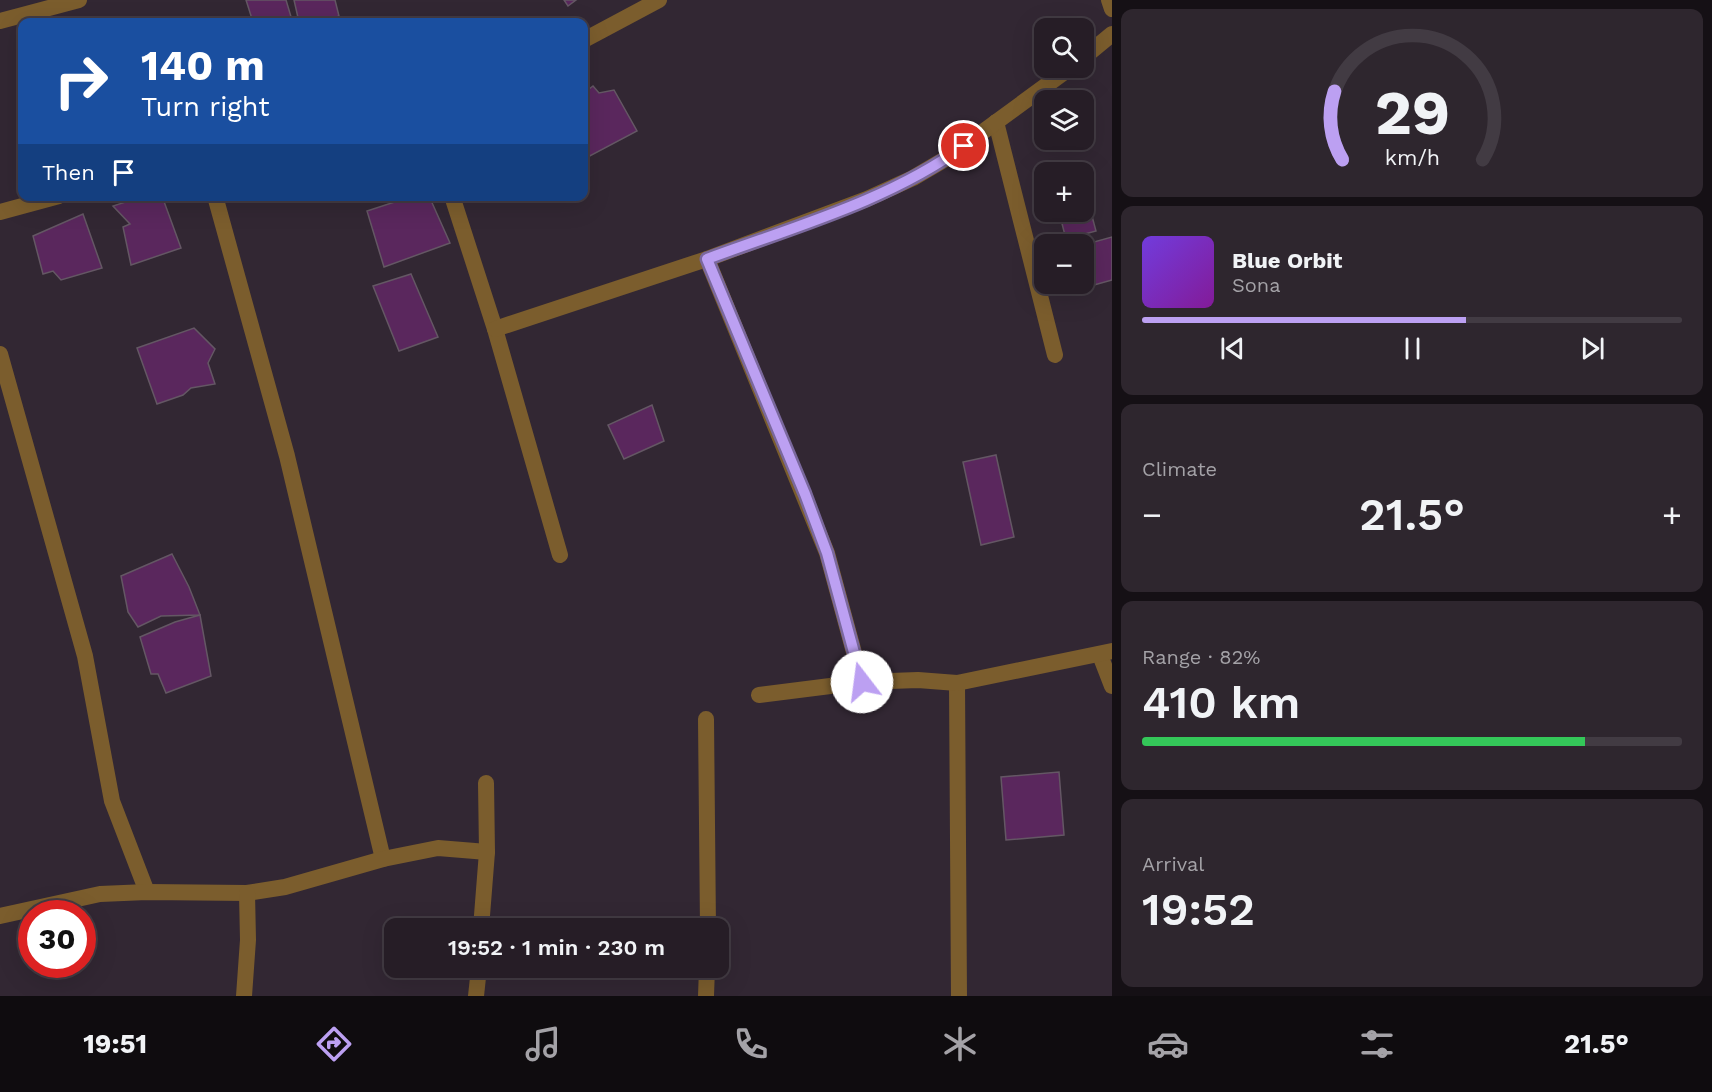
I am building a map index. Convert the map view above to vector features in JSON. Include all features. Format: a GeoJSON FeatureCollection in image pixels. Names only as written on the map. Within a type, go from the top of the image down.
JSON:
{"type":"FeatureCollection","features":[{"type":"Feature","properties":{"kind":"street"},"geometry":{"type":"LineString","coordinates":[[0,21],[78,0]]}},
{"type":"Feature","properties":{"kind":"street"},"geometry":{"type":"LineString","coordinates":[[588,38],[659,0]]}},
{"type":"Feature","properties":{"kind":"street"},"geometry":{"type":"LineString","coordinates":[[1109,0],[1112,9]]}},
{"type":"Feature","properties":{"kind":"street"},"geometry":{"type":"LineString","coordinates":[[1094,49],[1112,34]]}},
{"type":"Feature","properties":{"kind":"street"},"geometry":{"type":"LineString","coordinates":[[495,329],[707,259],[867,199],[913,178],[947,158],[1056,78]]}},
{"type":"Feature","properties":{"kind":"street"},"geometry":{"type":"LineString","coordinates":[[996,122],[1055,355]]}},
{"type":"Feature","properties":{"kind":"street"},"geometry":{"type":"LineString","coordinates":[[0,212],[41,201]]}},
{"type":"Feature","properties":{"kind":"street"},"geometry":{"type":"LineString","coordinates":[[216,201],[287,456],[383,859]]}},
{"type":"Feature","properties":{"kind":"street"},"geometry":{"type":"LineString","coordinates":[[454,201],[495,329],[560,555]]}},
{"type":"Feature","properties":{"kind":"street"},"geometry":{"type":"LineString","coordinates":[[707,259],[805,494],[827,553],[862,682]]}},
{"type":"Feature","properties":{"kind":"street"},"geometry":{"type":"LineString","coordinates":[[0,354],[85,656],[112,801],[147,892]]}},
{"type":"Feature","properties":{"kind":"street"},"geometry":{"type":"LineString","coordinates":[[759,695],[862,682],[918,680],[957,683],[1106,653],[1112,686]]}},
{"type":"Feature","properties":{"kind":"street"},"geometry":{"type":"LineString","coordinates":[[957,683],[959,996]]}},
{"type":"Feature","properties":{"kind":"street"},"geometry":{"type":"LineString","coordinates":[[706,719],[708,918]]}},
{"type":"Feature","properties":{"kind":"street"},"geometry":{"type":"LineString","coordinates":[[482,918],[487,852],[486,783]]}},
{"type":"Feature","properties":{"kind":"street"},"geometry":{"type":"LineString","coordinates":[[0,916],[100,894],[247,893],[285,887],[383,859],[438,848],[487,852]]}},
{"type":"Feature","properties":{"kind":"street"},"geometry":{"type":"LineString","coordinates":[[244,996],[248,940],[247,893]]}},
{"type":"Feature","properties":{"kind":"street"},"geometry":{"type":"LineString","coordinates":[[476,996],[477,978]]}},
{"type":"Feature","properties":{"kind":"street"},"geometry":{"type":"LineString","coordinates":[[706,996],[707,978]]}},
{"type":"Feature","properties":{"kind":"building"},"geometry":{"type":"Polygon","coordinates":[[[246,0],[286,0],[291,18],[252,18],[246,0]]]}},
{"type":"Feature","properties":{"kind":"building"},"geometry":{"type":"Polygon","coordinates":[[[294,0],[335,0],[339,16],[298,18],[294,0]]]}},
{"type":"Feature","properties":{"kind":"building"},"geometry":{"type":"Polygon","coordinates":[[[564,0],[576,0],[568,6],[564,0]]]}},
{"type":"Feature","properties":{"kind":"building"},"geometry":{"type":"Polygon","coordinates":[[[593,86],[599,93],[614,90],[637,131],[588,157],[588,90],[593,86]]]}},
{"type":"Feature","properties":{"kind":"building"},"geometry":{"type":"Polygon","coordinates":[[[128,201],[164,201],[181,248],[131,265],[123,227],[130,224],[113,206],[128,201]]]}},
{"type":"Feature","properties":{"kind":"building"},"geometry":{"type":"Polygon","coordinates":[[[398,201],[431,201],[450,243],[384,267],[367,211],[398,201]]]}},
{"type":"Feature","properties":{"kind":"building"},"geometry":{"type":"Polygon","coordinates":[[[83,214],[102,268],[61,280],[53,271],[43,274],[33,236],[83,214]]]}},
{"type":"Feature","properties":{"kind":"building"},"geometry":{"type":"Polygon","coordinates":[[[1062,222],[1094,222],[1096,231],[1085,234],[1065,234],[1062,222]]]}},
{"type":"Feature","properties":{"kind":"building"},"geometry":{"type":"Polygon","coordinates":[[[1112,237],[1112,280],[1094,285],[1094,242],[1112,237]]]}},
{"type":"Feature","properties":{"kind":"building"},"geometry":{"type":"Polygon","coordinates":[[[411,274],[438,337],[399,351],[373,286],[411,274]]]}},
{"type":"Feature","properties":{"kind":"building"},"geometry":{"type":"Polygon","coordinates":[[[194,328],[215,349],[208,363],[215,384],[191,388],[183,395],[157,404],[137,348],[194,328]]]}},
{"type":"Feature","properties":{"kind":"building"},"geometry":{"type":"Polygon","coordinates":[[[652,405],[664,441],[624,459],[608,425],[652,405]]]}},
{"type":"Feature","properties":{"kind":"building"},"geometry":{"type":"Polygon","coordinates":[[[996,455],[1014,537],[981,545],[963,462],[996,455]]]}},
{"type":"Feature","properties":{"kind":"building"},"geometry":{"type":"Polygon","coordinates":[[[172,554],[200,615],[161,616],[138,627],[128,612],[121,576],[172,554]]]}},
{"type":"Feature","properties":{"kind":"building"},"geometry":{"type":"Polygon","coordinates":[[[200,615],[211,676],[166,693],[158,674],[151,674],[140,637],[175,622],[200,615]]]}},
{"type":"Feature","properties":{"kind":"building"},"geometry":{"type":"Polygon","coordinates":[[[1059,772],[1064,835],[1006,840],[1001,777],[1059,772]]]}},
{"type":"Feature","properties":{"kind":"route"},"geometry":{"type":"LineString","coordinates":[[862,682],[827,553],[805,494],[707,259],[867,199],[913,178],[964,146]]}}]}
